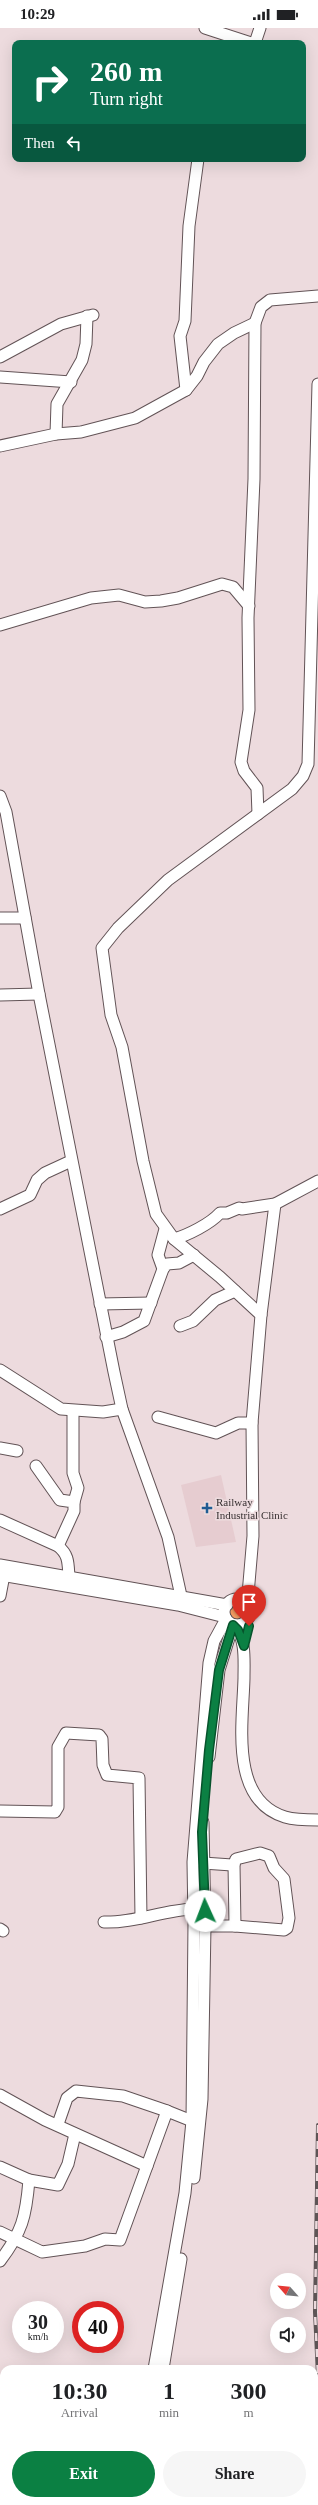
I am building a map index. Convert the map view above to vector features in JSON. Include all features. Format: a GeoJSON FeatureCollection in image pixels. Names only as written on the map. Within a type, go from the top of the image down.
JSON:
{"type":"FeatureCollection","features":[{"type":"Feature","properties":{"kind":"street"},"geometry":{"type":"LineString","coordinates":[[205,28],[242,40]]}},
{"type":"Feature","properties":{"kind":"street"},"geometry":{"type":"LineString","coordinates":[[256,40],[260,28]]}},
{"type":"Feature","properties":{"kind":"street"},"geometry":{"type":"LineString","coordinates":[[186,390],[180,336],[185,321],[189,226],[198,162]]}},
{"type":"Feature","properties":{"kind":"street"},"geometry":{"type":"LineString","coordinates":[[258,814],[257,788],[244,771],[241,762],[249,710],[249,606],[256,386],[255,323],[260,307],[270,300],[318,296]]}},
{"type":"Feature","properties":{"kind":"street"},"geometry":{"type":"LineString","coordinates":[[0,357],[61,324],[90,315],[86,344],[71,382],[60,396],[57,404],[56,434]]}},
{"type":"Feature","properties":{"kind":"street"},"geometry":{"type":"LineString","coordinates":[[0,446],[56,434],[81,432],[135,418],[186,390],[198,376],[204,362],[218,344],[234,333],[255,323]]}},
{"type":"Feature","properties":{"kind":"street"},"geometry":{"type":"LineString","coordinates":[[0,377],[71,382]]}},
{"type":"Feature","properties":{"kind":"street"},"geometry":{"type":"LineString","coordinates":[[260,1315],[235,1291],[174,1239],[165,1229],[156,1214],[150,1194],[125,1062],[111,1015],[102,948],[118,928],[168,880],[292,789],[303,776],[308,764],[318,384]]}},
{"type":"Feature","properties":{"kind":"street"},"geometry":{"type":"LineString","coordinates":[[0,625],[91,598],[119,595],[145,602],[161,601],[178,598],[222,584],[232,588],[249,606]]}},
{"type":"Feature","properties":{"kind":"street"},"geometry":{"type":"LineString","coordinates":[[0,796],[6,812],[71,1161],[122,1409],[168,1537],[181,1596]]}},
{"type":"Feature","properties":{"kind":"street"},"geometry":{"type":"LineString","coordinates":[[0,918],[25,918]]}},
{"type":"Feature","properties":{"kind":"street"},"geometry":{"type":"LineString","coordinates":[[0,995],[39,994]]}},
{"type":"Feature","properties":{"kind":"street"},"geometry":{"type":"LineString","coordinates":[[0,1209],[30,1195],[38,1180],[45,1173],[71,1161]]}},
{"type":"Feature","properties":{"kind":"street"},"geometry":{"type":"LineString","coordinates":[[174,1239],[184,1236],[216,1218],[220,1213],[227,1213],[239,1208],[242,1209],[275,1204],[318,1181]]}},
{"type":"Feature","properties":{"kind":"street"},"geometry":{"type":"LineString","coordinates":[[275,1204],[260,1315],[252,1423],[253,1536],[247,1587],[247,1639],[244,1646],[244,1768],[249,1785],[265,1807],[276,1814],[286,1817],[318,1820]]}},
{"type":"Feature","properties":{"kind":"street"},"geometry":{"type":"LineString","coordinates":[[163,1269],[158,1256],[165,1229]]}},
{"type":"Feature","properties":{"kind":"street"},"geometry":{"type":"LineString","coordinates":[[106,1337],[123,1332],[144,1321],[163,1269],[167,1264],[178,1263],[194,1255]]}},
{"type":"Feature","properties":{"kind":"street"},"geometry":{"type":"LineString","coordinates":[[180,1326],[193,1322],[215,1300],[235,1291]]}},
{"type":"Feature","properties":{"kind":"street"},"geometry":{"type":"LineString","coordinates":[[100,1304],[151,1303]]}},
{"type":"Feature","properties":{"kind":"street"},"geometry":{"type":"LineString","coordinates":[[0,1370],[61,1409],[103,1412],[122,1409]]}},
{"type":"Feature","properties":{"kind":"street"},"geometry":{"type":"LineString","coordinates":[[58,1546],[74,1511],[74,1502],[78,1488],[73,1473],[73,1411]]}},
{"type":"Feature","properties":{"kind":"street"},"geometry":{"type":"LineString","coordinates":[[158,1417],[216,1433],[238,1423],[252,1423]]}},
{"type":"Feature","properties":{"kind":"street"},"geometry":{"type":"LineString","coordinates":[[0,1448],[17,1451]]}},
{"type":"Feature","properties":{"kind":"street"},"geometry":{"type":"LineString","coordinates":[[36,1466],[60,1500],[74,1502]]}},
{"type":"Feature","properties":{"kind":"street"},"geometry":{"type":"LineString","coordinates":[[0,1520],[58,1546],[64,1551],[68,1560],[69,1577]]}},
{"type":"Feature","properties":{"kind":"street"},"geometry":{"type":"LineString","coordinates":[[1,1572],[178,1605],[230,1622],[242,1624],[248,1611]]}},
{"type":"Feature","properties":{"kind":"street"},"geometry":{"type":"LineString","coordinates":[[1,1572],[69,1577],[181,1596],[231,1602],[242,1601],[248,1611]]}},
{"type":"Feature","properties":{"kind":"street"},"geometry":{"type":"LineString","coordinates":[[0,1596],[1,1572]]}},
{"type":"Feature","properties":{"kind":"street"},"geometry":{"type":"LineString","coordinates":[[155,2365],[202,2099],[205,1926],[202,1832],[217,1684],[230,1622],[231,1602],[247,1587]]}},
{"type":"Feature","properties":{"kind":"street"},"geometry":{"type":"LineString","coordinates":[[230,1622],[244,1646]]}},
{"type":"Feature","properties":{"kind":"street"},"geometry":{"type":"LineString","coordinates":[[164,2365],[193,2184],[195,2132],[192,2121],[193,1862],[209,1663],[214,1641],[230,1622]]}},
{"type":"Feature","properties":{"kind":"street"},"geometry":{"type":"LineString","coordinates":[[0,1811],[55,1812],[58,1807],[58,1747],[61,1739],[66,1733],[99,1735],[102,1739],[103,1765],[107,1775],[139,1778],[137,1798],[138,1830],[141,1845],[141,1918]]}},
{"type":"Feature","properties":{"kind":"street"},"geometry":{"type":"LineString","coordinates":[[205,1926],[235,1926],[284,1930],[287,1928],[289,1918],[284,1879],[274,1868],[269,1856],[260,1853],[236,1859],[234,1864],[235,1926]]}},
{"type":"Feature","properties":{"kind":"street"},"geometry":{"type":"LineString","coordinates":[[204,1863],[234,1864]]}},
{"type":"Feature","properties":{"kind":"street"},"geometry":{"type":"LineString","coordinates":[[104,1922],[130,1922],[176,1909],[194,1909]]}},
{"type":"Feature","properties":{"kind":"street"},"geometry":{"type":"LineString","coordinates":[[58,2124],[67,2098],[76,2092],[124,2096],[192,2121]]}},
{"type":"Feature","properties":{"kind":"street"},"geometry":{"type":"LineString","coordinates":[[0,2095],[45,2120],[58,2124],[75,2134],[147,2166]]}},
{"type":"Feature","properties":{"kind":"street"},"geometry":{"type":"LineString","coordinates":[[0,2232],[42,2252],[85,2246],[105,2239],[120,2240],[167,2111]]}},
{"type":"Feature","properties":{"kind":"street"},"geometry":{"type":"LineString","coordinates":[[0,2167],[29,2180],[58,2185],[68,2164],[75,2134]]}},
{"type":"Feature","properties":{"kind":"street"},"geometry":{"type":"LineString","coordinates":[[0,2261],[17,2239],[27,2207],[29,2180]]}},
{"type":"Feature","properties":{"kind":"shaded area","name":"Railway Industrial Clinic"},"geometry":{"type":"Polygon","coordinates":[[[221,1475],[236,1542],[196,1547],[181,1485],[221,1475]]]}},
{"type":"Feature","properties":{"kind":"shaded area"},"geometry":{"type":"Polygon","coordinates":[[[236,1604],[243,1609],[244,1612],[239,1619],[236,1620],[229,1615],[228,1612],[233,1605],[236,1604]]]}},
{"type":"Feature","properties":{"kind":"railway"},"geometry":{"type":"LineString","coordinates":[[317,2365],[315,2312],[318,2125]]}},
{"type":"Feature","properties":{"kind":"place","name":"Railway Industrial Clinic"},"geometry":{"type":"Point","coordinates":[207,1508]}},
{"type":"Feature","properties":{"kind":"route"},"geometry":{"type":"LineString","coordinates":[[205,1911],[202,1832],[209,1750],[219,1670],[230,1630],[233,1625],[235,1625],[242,1637],[244,1646],[247,1639],[249,1626]]}}]}
